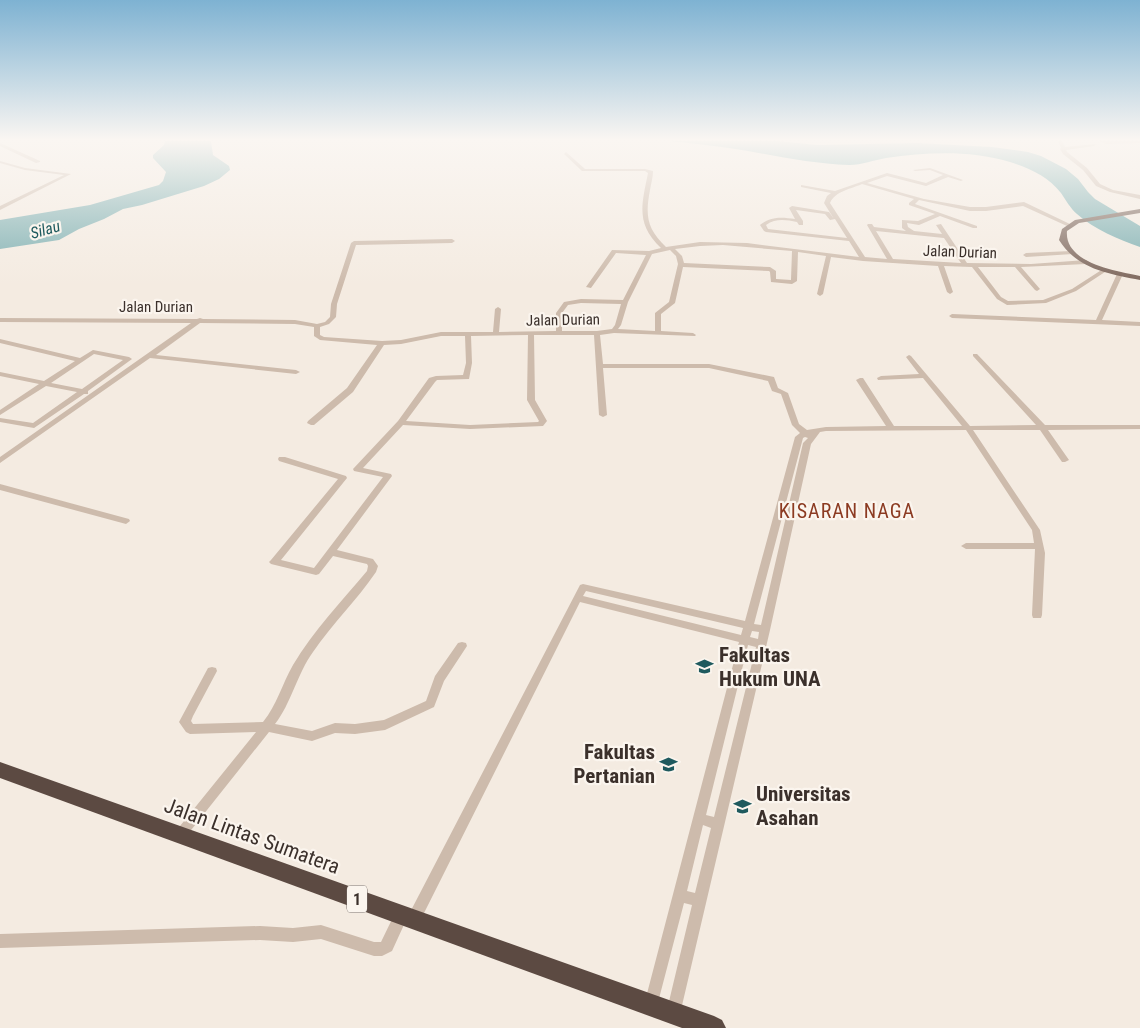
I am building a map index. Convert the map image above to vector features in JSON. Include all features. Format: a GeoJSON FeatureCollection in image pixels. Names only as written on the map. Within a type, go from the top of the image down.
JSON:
{"type":"FeatureCollection","features":[{"type":"Feature","properties":{"kind":"highway","name":"Jalan Lintas Sumatera"},"geometry":{"type":"LineString","coordinates":[[0,770],[714,1028]]}},
{"type":"Feature","properties":{"kind":"main road"},"geometry":{"type":"LineString","coordinates":[[1140,212],[1077,222],[1064,230],[1062,240],[1071,253],[1086,262],[1105,270],[1140,278]]}},
{"type":"Feature","properties":{"kind":"street"},"geometry":{"type":"LineString","coordinates":[[0,208],[39,189]]}},
{"type":"Feature","properties":{"kind":"street"},"geometry":{"type":"LineString","coordinates":[[648,189],[645,222],[650,234],[679,256],[681,265],[672,303],[658,312],[658,332]]}},
{"type":"Feature","properties":{"kind":"street"},"geometry":{"type":"LineString","coordinates":[[817,189],[836,193]]}},
{"type":"Feature","properties":{"kind":"street"},"geometry":{"type":"LineString","coordinates":[[846,189],[830,196],[827,203],[848,240]]}},
{"type":"Feature","properties":{"kind":"street"},"geometry":{"type":"LineString","coordinates":[[887,189],[917,198],[970,209],[1024,204],[1070,225]]}},
{"type":"Feature","properties":{"kind":"street"},"geometry":{"type":"LineString","coordinates":[[1107,189],[1140,197]]}},
{"type":"Feature","properties":{"kind":"street"},"geometry":{"type":"LineString","coordinates":[[917,198],[910,204],[976,227]]}},
{"type":"Feature","properties":{"kind":"street"},"geometry":{"type":"LineString","coordinates":[[807,235],[792,208],[828,213],[863,258]]}},
{"type":"Feature","properties":{"kind":"street"},"geometry":{"type":"LineString","coordinates":[[913,233],[905,228],[904,221],[920,223],[940,214]]}},
{"type":"Feature","properties":{"kind":"street"},"geometry":{"type":"LineString","coordinates":[[800,221],[775,218],[770,219],[763,225],[766,230],[848,240]]}},
{"type":"Feature","properties":{"kind":"street"},"geometry":{"type":"LineString","coordinates":[[939,225],[965,265]]}},
{"type":"Feature","properties":{"kind":"street"},"geometry":{"type":"LineString","coordinates":[[891,261],[872,227],[946,236]]}},
{"type":"Feature","properties":{"kind":"street"},"geometry":{"type":"LineString","coordinates":[[317,326],[327,323],[333,317],[334,304],[354,244],[452,241]]}},
{"type":"Feature","properties":{"kind":"street","name":"Jalan Durian"},"geometry":{"type":"LineString","coordinates":[[0,320],[285,321],[317,326],[316,336],[322,339],[382,343],[401,342],[434,335],[468,333],[597,333],[614,331],[650,253],[668,248],[698,244],[737,243],[891,261],[940,264],[1018,267],[1086,262]]}},
{"type":"Feature","properties":{"kind":"street"},"geometry":{"type":"LineString","coordinates":[[681,265],[770,269],[773,271],[773,281],[794,282],[795,250]]}},
{"type":"Feature","properties":{"kind":"street"},"geometry":{"type":"LineString","coordinates":[[589,287],[614,251],[650,253]]}},
{"type":"Feature","properties":{"kind":"street"},"geometry":{"type":"LineString","coordinates":[[1026,255],[1071,253]]}},
{"type":"Feature","properties":{"kind":"street"},"geometry":{"type":"LineString","coordinates":[[820,294],[829,254]]}},
{"type":"Feature","properties":{"kind":"street"},"geometry":{"type":"LineString","coordinates":[[940,264],[950,292]]}},
{"type":"Feature","properties":{"kind":"street"},"geometry":{"type":"LineString","coordinates":[[974,265],[999,298],[1007,303],[1044,302],[1074,290],[1105,270]]}},
{"type":"Feature","properties":{"kind":"street"},"geometry":{"type":"LineString","coordinates":[[1018,267],[1037,289]]}},
{"type":"Feature","properties":{"kind":"street"},"geometry":{"type":"LineString","coordinates":[[1098,322],[1120,274]]}},
{"type":"Feature","properties":{"kind":"street"},"geometry":{"type":"LineString","coordinates":[[558,333],[560,310],[566,304],[582,301],[626,302]]}},
{"type":"Feature","properties":{"kind":"street"},"geometry":{"type":"LineString","coordinates":[[496,333],[498,309]]}},
{"type":"Feature","properties":{"kind":"street"},"geometry":{"type":"LineString","coordinates":[[952,316],[1140,324]]}},
{"type":"Feature","properties":{"kind":"street"},"geometry":{"type":"LineString","coordinates":[[2,457],[200,320]]}},
{"type":"Feature","properties":{"kind":"street"},"geometry":{"type":"LineString","coordinates":[[614,331],[693,335]]}},
{"type":"Feature","properties":{"kind":"street"},"geometry":{"type":"LineString","coordinates":[[356,469],[401,423],[433,379],[466,377],[469,363],[468,333]]}},
{"type":"Feature","properties":{"kind":"street"},"geometry":{"type":"LineString","coordinates":[[401,423],[470,426],[540,424],[543,420],[531,400],[531,333]]}},
{"type":"Feature","properties":{"kind":"street"},"geometry":{"type":"LineString","coordinates":[[597,333],[603,415]]}},
{"type":"Feature","properties":{"kind":"street"},"geometry":{"type":"LineString","coordinates":[[0,341],[81,360]]}},
{"type":"Feature","properties":{"kind":"street"},"geometry":{"type":"LineString","coordinates":[[312,423],[350,390],[382,343]]}},
{"type":"Feature","properties":{"kind":"street"},"geometry":{"type":"LineString","coordinates":[[0,420],[33,427],[129,359],[93,352],[2,409]]}},
{"type":"Feature","properties":{"kind":"street"},"geometry":{"type":"LineString","coordinates":[[975,355],[1044,428],[1065,460]]}},
{"type":"Feature","properties":{"kind":"street"},"geometry":{"type":"LineString","coordinates":[[150,356],[296,372]]}},
{"type":"Feature","properties":{"kind":"street"},"geometry":{"type":"LineString","coordinates":[[909,357],[968,428],[1036,530],[1039,546],[1038,615]]}},
{"type":"Feature","properties":{"kind":"street"},"geometry":{"type":"LineString","coordinates":[[600,366],[709,366],[771,378],[776,389],[784,393],[796,425],[808,435]]}},
{"type":"Feature","properties":{"kind":"street"},"geometry":{"type":"LineString","coordinates":[[0,373],[95,394]]}},
{"type":"Feature","properties":{"kind":"street"},"geometry":{"type":"LineString","coordinates":[[882,378],[925,376]]}},
{"type":"Feature","properties":{"kind":"street"},"geometry":{"type":"LineString","coordinates":[[860,380],[891,428]]}},
{"type":"Feature","properties":{"kind":"street"},"geometry":{"type":"LineString","coordinates":[[651,1006],[797,440],[822,430],[1140,427]]}},
{"type":"Feature","properties":{"kind":"street"},"geometry":{"type":"LineString","coordinates":[[673,1014],[765,630],[808,435]]}},
{"type":"Feature","properties":{"kind":"street"},"geometry":{"type":"LineString","coordinates":[[282,460],[342,478]]}},
{"type":"Feature","properties":{"kind":"street"},"geometry":{"type":"LineString","coordinates":[[352,468],[388,476],[316,572],[274,562],[342,478],[352,468]]}},
{"type":"Feature","properties":{"kind":"street"},"geometry":{"type":"LineString","coordinates":[[0,487],[126,521]]}},
{"type":"Feature","properties":{"kind":"street"},"geometry":{"type":"LineString","coordinates":[[966,546],[1003,548],[1039,546]]}},
{"type":"Feature","properties":{"kind":"street"},"geometry":{"type":"LineString","coordinates":[[180,835],[275,716],[297,668],[309,649],[371,572],[373,566],[370,561],[332,552]]}},
{"type":"Feature","properties":{"kind":"street"},"geometry":{"type":"LineString","coordinates":[[0,941],[260,933],[293,935],[321,932],[368,947],[382,949],[387,946],[407,918],[583,587],[765,630]]}},
{"type":"Feature","properties":{"kind":"street"},"geometry":{"type":"LineString","coordinates":[[577,598],[761,644]]}},
{"type":"Feature","properties":{"kind":"street"},"geometry":{"type":"LineString","coordinates":[[212,671],[188,715],[186,726],[190,728],[265,727],[308,736],[335,728],[366,728],[385,725],[430,704],[439,679],[462,646]]}},
{"type":"Feature","properties":{"kind":"street"},"geometry":{"type":"LineString","coordinates":[[698,818],[718,824]]}},
{"type":"Feature","properties":{"kind":"street"},"geometry":{"type":"LineString","coordinates":[[679,895],[700,901]]}},
{"type":"Feature","properties":{"kind":"water","name":"Silau"},"geometry":{"type":"Polygon","coordinates":[[[145,189],[194,189],[123,209],[59,240],[0,249],[0,220],[90,205],[145,189]]]}},
{"type":"Feature","properties":{"kind":"water"},"geometry":{"type":"Polygon","coordinates":[[[1058,189],[1086,189],[1095,199],[1140,226],[1140,247],[1091,225],[1072,209],[1058,189]]]}},
{"type":"Feature","properties":{"kind":"place","name":"Fakultas Hukum UNA"},"geometry":{"type":"Point","coordinates":[705,667]}},
{"type":"Feature","properties":{"kind":"place","name":"Fakultas Pertanian"},"geometry":{"type":"Point","coordinates":[669,764]}},
{"type":"Feature","properties":{"kind":"place","name":"Universitas Asahan"},"geometry":{"type":"Point","coordinates":[742,806]}},
{"type":"Feature","properties":{"kind":"district","name":"KISARAN NAGA"},"geometry":{"type":"Point","coordinates":[847,511]}}]}
